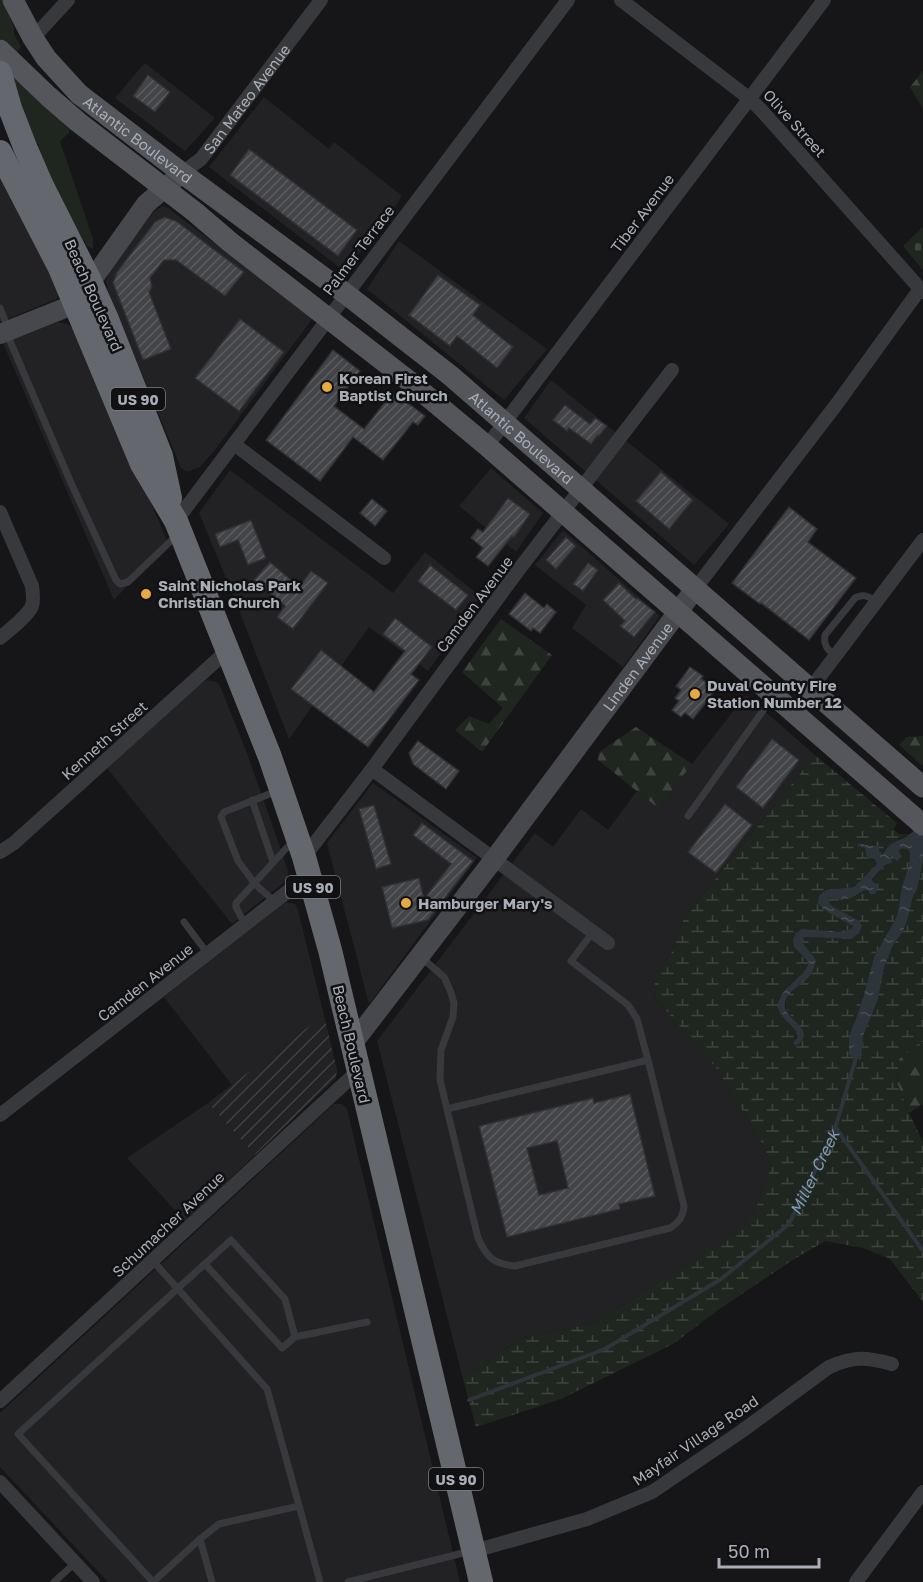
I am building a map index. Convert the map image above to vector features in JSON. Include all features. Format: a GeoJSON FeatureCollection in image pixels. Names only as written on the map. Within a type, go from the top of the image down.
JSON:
{"type":"FeatureCollection","features":[{"type":"Feature","properties":{"kind":"highway","name":"Beach Boulevard"},"geometry":{"type":"LineString","coordinates":[[0,73],[25,147],[42,186],[90,280],[161,456],[178,526]]}},
{"type":"Feature","properties":{"kind":"highway","name":"Beach Boulevard"},"geometry":{"type":"LineString","coordinates":[[0,152],[75,304],[142,464],[178,526],[282,790],[330,950],[481,1582]]}},
{"type":"Feature","properties":{"kind":"main road","name":"Atlantic Boulevard"},"geometry":{"type":"LineString","coordinates":[[13,0],[46,58],[79,94],[346,294],[451,376],[923,787]]}},
{"type":"Feature","properties":{"kind":"main road","name":"Atlantic Boulevard"},"geometry":{"type":"LineString","coordinates":[[0,51],[56,103],[409,381],[487,446],[918,821]]}},
{"type":"Feature","properties":{"kind":"street"},"geometry":{"type":"LineString","coordinates":[[33,38],[68,0]]}},
{"type":"Feature","properties":{"kind":"street","name":"San Mateo Avenue"},"geometry":{"type":"LineString","coordinates":[[75,304],[146,204],[201,159],[321,0]]}},
{"type":"Feature","properties":{"kind":"street","name":"Palmer Terrace"},"geometry":{"type":"LineString","coordinates":[[178,526],[234,444],[568,0]]}},
{"type":"Feature","properties":{"kind":"street","name":"Olive Street"},"geometry":{"type":"LineString","coordinates":[[621,0],[750,99],[922,290]]}},
{"type":"Feature","properties":{"kind":"street","name":"Tiber Avenue"},"geometry":{"type":"LineString","coordinates":[[487,446],[824,0]]}},
{"type":"Feature","properties":{"kind":"street","name":"Linden Avenue"},"geometry":{"type":"LineString","coordinates":[[353,1043],[922,290]]}},
{"type":"Feature","properties":{"kind":"street"},"geometry":{"type":"LineString","coordinates":[[5,332],[75,304]]}},
{"type":"Feature","properties":{"kind":"street","name":"Camden Avenue"},"geometry":{"type":"LineString","coordinates":[[0,1115],[275,902],[303,857],[372,769],[672,370]]}},
{"type":"Feature","properties":{"kind":"street"},"geometry":{"type":"LineString","coordinates":[[234,444],[384,558]]}},
{"type":"Feature","properties":{"kind":"street"},"geometry":{"type":"LineString","coordinates":[[0,512],[32,586],[34,596],[32,606],[27,613],[0,638]]}},
{"type":"Feature","properties":{"kind":"street"},"geometry":{"type":"LineString","coordinates":[[793,712],[923,540]]}},
{"type":"Feature","properties":{"kind":"street","name":"Kenneth Street"},"geometry":{"type":"LineString","coordinates":[[0,852],[15,843],[228,650]]}},
{"type":"Feature","properties":{"kind":"street"},"geometry":{"type":"LineString","coordinates":[[372,769],[608,943]]}},
{"type":"Feature","properties":{"kind":"street","name":"Schumacher Avenue"},"geometry":{"type":"LineString","coordinates":[[0,1401],[358,1071]]}},
{"type":"Feature","properties":{"kind":"street","name":"Mayfair Village Road"},"geometry":{"type":"LineString","coordinates":[[474,1551],[587,1519],[652,1492],[742,1431],[829,1367],[844,1360],[865,1358],[892,1364]]}},
{"type":"Feature","properties":{"kind":"street"},"geometry":{"type":"LineString","coordinates":[[0,1482],[93,1582]]}},
{"type":"Feature","properties":{"kind":"street"},"geometry":{"type":"LineString","coordinates":[[856,1582],[919,1503],[923,1492]]}},
{"type":"Feature","properties":{"kind":"lane"},"geometry":{"type":"LineString","coordinates":[[0,308],[5,332],[70,483],[116,580],[120,584],[128,582],[178,526]]}},
{"type":"Feature","properties":{"kind":"lane"},"geometry":{"type":"LineString","coordinates":[[836,656],[827,648],[824,641],[825,635],[855,598],[860,595],[868,596],[877,601]]}},
{"type":"Feature","properties":{"kind":"lane"},"geometry":{"type":"LineString","coordinates":[[688,816],[774,696]]}},
{"type":"Feature","properties":{"kind":"lane"},"geometry":{"type":"LineString","coordinates":[[275,902],[255,884],[238,861],[221,817],[224,812],[282,790]]}},
{"type":"Feature","properties":{"kind":"lane"},"geometry":{"type":"LineString","coordinates":[[252,800],[273,862]]}},
{"type":"Feature","properties":{"kind":"lane"},"geometry":{"type":"LineString","coordinates":[[245,925],[236,903],[273,862],[303,857]]}},
{"type":"Feature","properties":{"kind":"lane"},"geometry":{"type":"LineString","coordinates":[[184,922],[208,954]]}},
{"type":"Feature","properties":{"kind":"lane"},"geometry":{"type":"LineString","coordinates":[[420,956],[444,977],[454,1003],[453,1017],[441,1050],[440,1080],[478,1238],[483,1250],[492,1260],[503,1265],[515,1266],[670,1228],[678,1223],[683,1214],[684,1206],[638,1019],[628,1005],[571,961],[593,932]]}},
{"type":"Feature","properties":{"kind":"lane"},"geometry":{"type":"LineString","coordinates":[[447,1109],[648,1060]]}},
{"type":"Feature","properties":{"kind":"lane"},"geometry":{"type":"LineString","coordinates":[[295,1337],[285,1299],[231,1240],[18,1434],[153,1582],[219,1524],[299,1506]]}},
{"type":"Feature","properties":{"kind":"lane"},"geometry":{"type":"LineString","coordinates":[[153,1261],[267,1389],[320,1582]]}},
{"type":"Feature","properties":{"kind":"lane"},"geometry":{"type":"LineString","coordinates":[[205,1264],[282,1348],[295,1337],[367,1322]]}},
{"type":"Feature","properties":{"kind":"lane"},"geometry":{"type":"LineString","coordinates":[[200,1539],[212,1582]]}},
{"type":"Feature","properties":{"kind":"lane"},"geometry":{"type":"LineString","coordinates":[[348,1582],[474,1551]]}},
{"type":"Feature","properties":{"kind":"lane"},"geometry":{"type":"LineString","coordinates":[[54,1582],[75,1563]]}},
{"type":"Feature","properties":{"kind":"shaded area"},"geometry":{"type":"Polygon","coordinates":[[[145,63],[215,118],[185,151],[115,98],[145,63]]]}},
{"type":"Feature","properties":{"kind":"shaded area"},"geometry":{"type":"Polygon","coordinates":[[[264,97],[329,149],[334,142],[402,196],[381,227],[344,271],[209,167],[264,97]]]}},
{"type":"Feature","properties":{"kind":"shaded area"},"geometry":{"type":"Polygon","coordinates":[[[0,168],[60,292],[57,299],[0,322],[0,168]]]}},
{"type":"Feature","properties":{"kind":"shaded area"},"geometry":{"type":"Polygon","coordinates":[[[163,206],[313,318],[215,450],[200,467],[187,472],[181,468],[109,295],[106,281],[111,268],[154,211],[163,206]]]}},
{"type":"Feature","properties":{"kind":"shaded area"},"geometry":{"type":"Polygon","coordinates":[[[399,241],[547,349],[504,400],[367,289],[399,241]]]}},
{"type":"Feature","properties":{"kind":"shaded area"},"geometry":{"type":"Polygon","coordinates":[[[58,322],[67,324],[78,332],[168,543],[114,600],[3,343],[58,322]]]}},
{"type":"Feature","properties":{"kind":"shaded area"},"geometry":{"type":"Polygon","coordinates":[[[551,380],[729,524],[694,565],[524,418],[551,380]]]}},
{"type":"Feature","properties":{"kind":"shaded area"},"geometry":{"type":"Polygon","coordinates":[[[491,468],[543,513],[516,552],[459,506],[491,468]]]}},
{"type":"Feature","properties":{"kind":"shaded area"},"geometry":{"type":"Polygon","coordinates":[[[230,470],[393,593],[425,552],[481,597],[428,671],[369,627],[289,739],[199,513],[230,470]]]}},
{"type":"Feature","properties":{"kind":"shaded area"},"geometry":{"type":"Polygon","coordinates":[[[563,530],[660,616],[623,667],[572,628],[586,605],[535,565],[563,530]]]}},
{"type":"Feature","properties":{"kind":"shaded area"},"geometry":{"type":"Polygon","coordinates":[[[208,680],[220,686],[247,753],[288,870],[287,880],[232,924],[107,768],[202,682],[208,680]]]}},
{"type":"Feature","properties":{"kind":"shaded area"},"geometry":{"type":"Polygon","coordinates":[[[746,695],[815,755],[684,918],[671,954],[654,976],[656,999],[717,1069],[758,1136],[772,1164],[755,1211],[741,1230],[595,1323],[520,1339],[463,1379],[377,1041],[535,833],[553,847],[581,809],[608,830],[637,791],[658,807],[746,695]]]}},
{"type":"Feature","properties":{"kind":"shaded area"},"geometry":{"type":"Polygon","coordinates":[[[373,783],[477,858],[369,1004],[327,843],[373,783]]]}},
{"type":"Feature","properties":{"kind":"shaded area"},"geometry":{"type":"Polygon","coordinates":[[[287,902],[295,904],[298,910],[324,1015],[232,1085],[164,997],[287,902]]]}},
{"type":"Feature","properties":{"kind":"shaded area"},"geometry":{"type":"Polygon","coordinates":[[[324,1015],[337,1070],[336,1078],[255,1155],[208,1103],[324,1015]]]}},
{"type":"Feature","properties":{"kind":"shaded area"},"geometry":{"type":"Polygon","coordinates":[[[208,1103],[255,1155],[185,1221],[127,1158],[208,1103]]]}},
{"type":"Feature","properties":{"kind":"shaded area"},"geometry":{"type":"Polygon","coordinates":[[[334,1104],[342,1104],[347,1109],[460,1582],[108,1582],[0,1467],[0,1413],[334,1104]]]}},
{"type":"Feature","properties":{"kind":"green space"},"geometry":{"type":"Polygon","coordinates":[[[0,0],[2,0],[21,47],[15,54],[0,38],[0,0]]]}},
{"type":"Feature","properties":{"kind":"green space"},"geometry":{"type":"Polygon","coordinates":[[[923,71],[923,109],[910,87],[923,71]]]}},
{"type":"Feature","properties":{"kind":"green space"},"geometry":{"type":"Polygon","coordinates":[[[12,74],[69,129],[69,133],[60,141],[93,239],[93,249],[87,246],[68,213],[36,148],[39,144],[35,143],[32,137],[12,74]]]}},
{"type":"Feature","properties":{"kind":"green space"},"geometry":{"type":"Polygon","coordinates":[[[923,227],[923,270],[903,246],[923,227]]]}},
{"type":"Feature","properties":{"kind":"green space"},"geometry":{"type":"Polygon","coordinates":[[[501,619],[552,655],[482,752],[455,730],[469,716],[489,724],[503,708],[462,672],[501,619]]]}},
{"type":"Feature","properties":{"kind":"green space"},"geometry":{"type":"Polygon","coordinates":[[[636,727],[692,764],[658,808],[598,760],[599,752],[636,727]]]}},
{"type":"Feature","properties":{"kind":"green space"},"geometry":{"type":"Polygon","coordinates":[[[923,736],[923,766],[899,745],[907,737],[923,736]]]}},
{"type":"Feature","properties":{"kind":"green space"},"geometry":{"type":"Polygon","coordinates":[[[815,755],[897,823],[894,829],[899,834],[910,834],[899,839],[883,855],[878,851],[879,846],[860,843],[858,846],[865,848],[877,864],[854,887],[826,890],[824,910],[853,926],[851,929],[845,932],[803,929],[796,933],[803,954],[809,962],[807,970],[789,985],[781,1015],[796,1031],[796,1046],[802,1029],[785,1005],[788,995],[809,977],[814,968],[807,948],[802,942],[804,937],[851,939],[859,921],[832,906],[829,898],[856,896],[863,890],[868,890],[872,880],[885,865],[892,861],[889,857],[904,847],[910,853],[909,864],[896,918],[874,957],[855,1020],[861,1060],[863,1036],[878,999],[884,968],[892,947],[903,931],[908,918],[923,860],[923,1042],[899,1059],[897,1083],[923,1142],[923,1302],[890,1259],[863,1248],[825,1241],[718,1310],[673,1344],[561,1399],[476,1427],[463,1379],[520,1339],[595,1323],[741,1230],[755,1211],[772,1164],[758,1136],[717,1069],[656,999],[654,976],[671,954],[684,918],[815,755]]]}},
{"type":"Feature","properties":{"kind":"green space"},"geometry":{"type":"Polygon","coordinates":[[[923,1042],[923,1104],[909,1113],[897,1083],[899,1059],[923,1042]]]}},
{"type":"Feature","properties":{"kind":"water"},"geometry":{"type":"Polygon","coordinates":[[[923,819],[923,860],[917,890],[913,896],[903,931],[892,947],[884,968],[878,999],[863,1036],[861,1060],[849,1055],[849,1037],[862,1002],[874,957],[896,918],[909,864],[910,853],[904,847],[898,851],[902,856],[897,861],[889,857],[893,862],[885,865],[872,879],[879,886],[875,894],[870,894],[866,890],[848,899],[829,898],[832,906],[859,921],[862,926],[859,933],[851,939],[804,937],[802,942],[816,960],[815,965],[810,976],[789,994],[785,1002],[787,1012],[803,1030],[802,1040],[796,1046],[793,1043],[797,1038],[796,1031],[781,1015],[777,1006],[784,992],[808,966],[809,962],[794,947],[793,940],[796,933],[802,929],[845,932],[851,929],[853,926],[824,910],[818,903],[819,896],[826,890],[854,887],[877,864],[874,859],[867,858],[865,848],[857,846],[859,843],[879,846],[879,851],[883,855],[889,846],[910,834],[923,819]]]}},
{"type":"Feature","properties":{"kind":"building"},"geometry":{"type":"Polygon","coordinates":[[[148,75],[170,92],[155,112],[133,96],[148,75]]]}},
{"type":"Feature","properties":{"kind":"building"},"geometry":{"type":"Polygon","coordinates":[[[249,149],[357,230],[338,256],[230,175],[249,149]]]}},
{"type":"Feature","properties":{"kind":"building"},"geometry":{"type":"Polygon","coordinates":[[[164,217],[176,221],[244,272],[225,296],[176,260],[164,260],[150,278],[152,287],[149,292],[171,349],[143,360],[113,283],[117,272],[155,222],[164,217]]]}},
{"type":"Feature","properties":{"kind":"building"},"geometry":{"type":"Polygon","coordinates":[[[438,275],[480,305],[473,315],[513,347],[497,368],[457,336],[450,346],[409,315],[438,275]]]}},
{"type":"Feature","properties":{"kind":"building"},"geometry":{"type":"Polygon","coordinates":[[[240,319],[284,352],[239,411],[195,378],[240,319]]]}},
{"type":"Feature","properties":{"kind":"building"},"geometry":{"type":"Polygon","coordinates":[[[333,350],[360,371],[334,406],[364,429],[393,392],[425,416],[418,425],[413,422],[383,460],[353,437],[320,481],[266,440],[333,350]]]}},
{"type":"Feature","properties":{"kind":"building"},"geometry":{"type":"Polygon","coordinates":[[[565,405],[590,424],[595,418],[607,426],[591,444],[569,428],[567,431],[553,420],[565,405]]]}},
{"type":"Feature","properties":{"kind":"building"},"geometry":{"type":"Polygon","coordinates":[[[661,472],[693,500],[669,529],[636,501],[661,472]]]}},
{"type":"Feature","properties":{"kind":"building"},"geometry":{"type":"Polygon","coordinates":[[[508,498],[530,514],[514,537],[512,536],[488,566],[476,557],[483,548],[471,538],[478,529],[483,532],[508,498]]]}},
{"type":"Feature","properties":{"kind":"building"},"geometry":{"type":"Polygon","coordinates":[[[372,499],[387,511],[375,526],[360,513],[372,499]]]}},
{"type":"Feature","properties":{"kind":"building"},"geometry":{"type":"Polygon","coordinates":[[[789,507],[817,529],[808,542],[856,578],[809,640],[732,583],[789,507]]]}},
{"type":"Feature","properties":{"kind":"building"},"geometry":{"type":"Polygon","coordinates":[[[251,520],[266,558],[248,565],[238,540],[220,547],[215,534],[251,520]]]}},
{"type":"Feature","properties":{"kind":"building"},"geometry":{"type":"Polygon","coordinates":[[[566,537],[576,546],[556,569],[546,560],[566,537]]]}},
{"type":"Feature","properties":{"kind":"building"},"geometry":{"type":"Polygon","coordinates":[[[270,562],[299,587],[311,571],[328,583],[293,629],[277,617],[285,606],[254,580],[270,562]]]}},
{"type":"Feature","properties":{"kind":"building"},"geometry":{"type":"Polygon","coordinates":[[[588,563],[598,570],[583,591],[573,584],[588,563]]]}},
{"type":"Feature","properties":{"kind":"building"},"geometry":{"type":"Polygon","coordinates":[[[430,565],[468,595],[456,610],[418,581],[430,565]]]}},
{"type":"Feature","properties":{"kind":"building"},"geometry":{"type":"Polygon","coordinates":[[[619,583],[655,612],[634,637],[620,626],[625,621],[603,600],[619,583]]]}},
{"type":"Feature","properties":{"kind":"building"},"geometry":{"type":"Polygon","coordinates":[[[525,593],[544,608],[547,604],[556,612],[540,633],[533,628],[531,631],[509,614],[525,593]]]}},
{"type":"Feature","properties":{"kind":"building"},"geometry":{"type":"Polygon","coordinates":[[[395,618],[432,647],[411,674],[419,680],[368,747],[291,689],[321,650],[374,692],[405,651],[383,634],[395,618]]]}},
{"type":"Feature","properties":{"kind":"building","name":"Duval County Fire Station Number 12"},"geometry":{"type":"Polygon","coordinates":[[[690,667],[703,676],[701,679],[717,688],[693,719],[685,713],[681,717],[672,710],[679,701],[675,698],[681,690],[676,686],[690,667]]]}},
{"type":"Feature","properties":{"kind":"building"},"geometry":{"type":"Polygon","coordinates":[[[772,739],[799,760],[763,808],[736,787],[772,739]]]}},
{"type":"Feature","properties":{"kind":"building"},"geometry":{"type":"Polygon","coordinates":[[[418,741],[459,771],[446,789],[413,764],[409,753],[418,741]]]}},
{"type":"Feature","properties":{"kind":"building"},"geometry":{"type":"Polygon","coordinates":[[[725,804],[752,825],[716,873],[688,852],[725,804]]]}},
{"type":"Feature","properties":{"kind":"building"},"geometry":{"type":"Polygon","coordinates":[[[374,805],[391,864],[376,869],[359,809],[374,805]]]}},
{"type":"Feature","properties":{"kind":"building"},"geometry":{"type":"Polygon","coordinates":[[[422,823],[473,861],[428,920],[392,928],[382,887],[419,878],[424,899],[451,864],[413,835],[422,823]]]}},
{"type":"Feature","properties":{"kind":"building"},"geometry":{"type":"Polygon","coordinates":[[[630,1094],[655,1196],[619,1204],[620,1209],[507,1237],[479,1126],[593,1098],[594,1103],[630,1094]],[[557,1141],[527,1148],[539,1195],[568,1188],[557,1141]]]}},
{"type":"Feature","properties":{"kind":"waterway","name":"Miller Creek"},"geometry":{"type":"LineString","coordinates":[[469,1400],[605,1349],[721,1279],[789,1224],[834,1132],[856,1058]]}},
{"type":"Feature","properties":{"kind":"waterway"},"geometry":{"type":"LineString","coordinates":[[836,1128],[923,1251]]}},
{"type":"Feature","properties":{"kind":"place","name":"Korean First Baptist Church"},"geometry":{"type":"Point","coordinates":[327,387]}},
{"type":"Feature","properties":{"kind":"place","name":"Saint Nicholas Park Christian Church"},"geometry":{"type":"Point","coordinates":[146,594]}},
{"type":"Feature","properties":{"kind":"place","name":"Duval County Fire Station Number 12"},"geometry":{"type":"Point","coordinates":[695,694]}},
{"type":"Feature","properties":{"kind":"place","name":"Hamburger Mary's"},"geometry":{"type":"Point","coordinates":[406,903]}}]}
